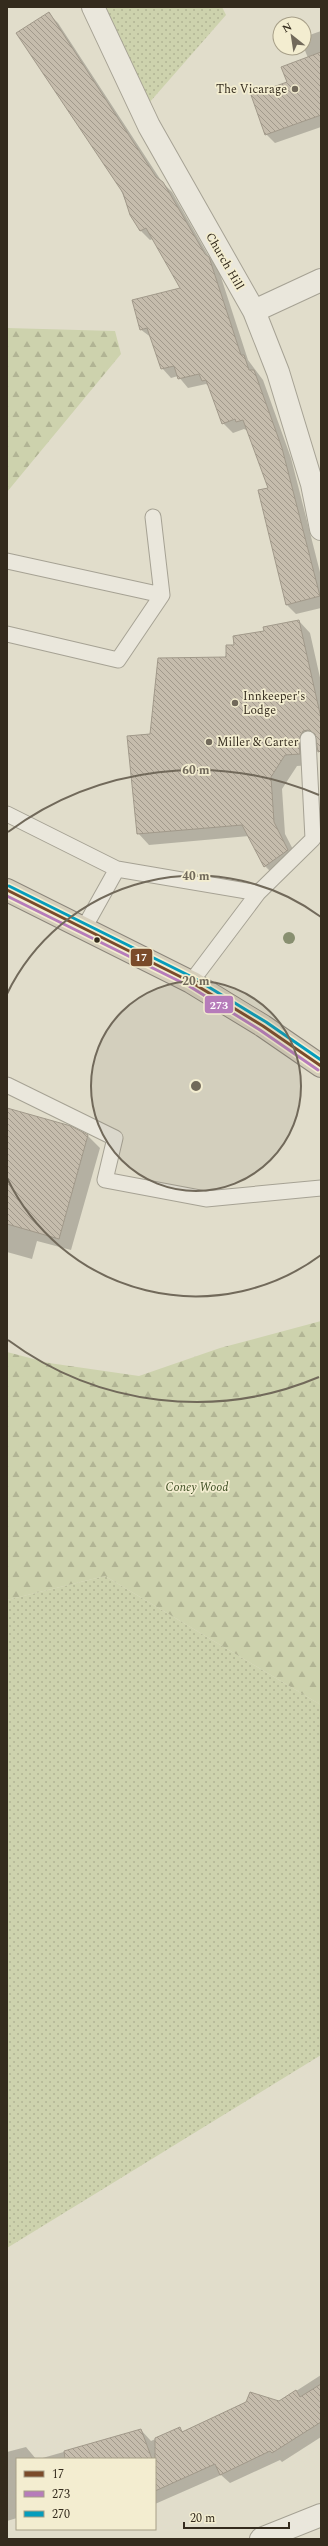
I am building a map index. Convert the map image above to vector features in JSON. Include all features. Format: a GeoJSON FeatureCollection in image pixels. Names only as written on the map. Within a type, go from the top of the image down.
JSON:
{"type":"FeatureCollection","features":[{"type":"Feature","properties":{"kind":"highway"},"geometry":{"type":"LineString","coordinates":[[7,890],[191,982],[263,1026],[321,1066]]}},
{"type":"Feature","properties":{"kind":"street","name":"Church Hill"},"geometry":{"type":"LineString","coordinates":[[93,7],[149,126],[254,311],[278,372],[312,484],[321,529]]}},
{"type":"Feature","properties":{"kind":"street"},"geometry":{"type":"LineString","coordinates":[[254,311],[321,280]]}},
{"type":"Feature","properties":{"kind":"street"},"geometry":{"type":"LineString","coordinates":[[261,2539],[321,2516]]}},
{"type":"Feature","properties":{"kind":"lane"},"geometry":{"type":"LineString","coordinates":[[7,634],[118,660],[162,595],[153,517]]}},
{"type":"Feature","properties":{"kind":"lane"},"geometry":{"type":"LineString","coordinates":[[7,560],[162,595]]}},
{"type":"Feature","properties":{"kind":"lane"},"geometry":{"type":"LineString","coordinates":[[191,982],[258,893],[313,839],[308,739]]}},
{"type":"Feature","properties":{"kind":"lane"},"geometry":{"type":"LineString","coordinates":[[7,814],[117,869],[258,893]]}},
{"type":"Feature","properties":{"kind":"lane"},"geometry":{"type":"LineString","coordinates":[[84,928],[117,869]]}},
{"type":"Feature","properties":{"kind":"lane"},"geometry":{"type":"LineString","coordinates":[[7,1085],[115,1138],[105,1180],[206,1199],[321,1188]]}},
{"type":"Feature","properties":{"kind":"green space"},"geometry":{"type":"Polygon","coordinates":[[[103,7],[222,7],[226,15],[149,103],[103,7]]]}},
{"type":"Feature","properties":{"kind":"green space"},"geometry":{"type":"Polygon","coordinates":[[[7,328],[115,331],[121,354],[7,492],[7,328]]]}},
{"type":"Feature","properties":{"kind":"green space","name":"Coney Wood"},"geometry":{"type":"Polygon","coordinates":[[[321,1321],[321,1705],[105,1576],[7,1600],[7,1352],[49,1363],[139,1376],[220,1348],[321,1321]]]}},
{"type":"Feature","properties":{"kind":"green space"},"geometry":{"type":"Polygon","coordinates":[[[105,1576],[321,1705],[321,2055],[7,2248],[7,1600],[105,1576]]]}},
{"type":"Feature","properties":{"kind":"building"},"geometry":{"type":"Polygon","coordinates":[[[49,12],[156,177],[163,182],[205,254],[209,257],[241,355],[244,355],[249,370],[254,370],[282,448],[320,596],[286,605],[258,490],[268,488],[243,420],[236,422],[235,419],[222,424],[206,380],[202,381],[199,374],[178,379],[174,366],[161,369],[147,328],[140,330],[132,300],[180,288],[146,228],[140,231],[130,215],[123,193],[16,33],[49,12]]]}},
{"type":"Feature","properties":{"kind":"building","name":"The Vicarage"},"geometry":{"type":"Polygon","coordinates":[[[321,52],[321,115],[265,135],[251,95],[287,82],[281,67],[321,52]]]}},
{"type":"Feature","properties":{"kind":"building","name":"Miller & Carter"},"geometry":{"type":"Polygon","coordinates":[[[299,620],[321,718],[321,751],[318,752],[315,734],[308,730],[303,731],[299,739],[300,754],[285,755],[271,777],[274,822],[288,850],[264,867],[242,825],[137,834],[127,736],[150,734],[158,658],[226,657],[226,645],[234,645],[233,636],[264,631],[263,627],[299,620]]]}},
{"type":"Feature","properties":{"kind":"building"},"geometry":{"type":"Polygon","coordinates":[[[7,1108],[71,1126],[88,1135],[59,1239],[7,1224],[7,1108]]]}},
{"type":"Feature","properties":{"kind":"building"},"geometry":{"type":"Polygon","coordinates":[[[321,2384],[321,2422],[272,2453],[270,2451],[220,2475],[215,2464],[156,2491],[155,2438],[180,2427],[182,2432],[246,2402],[250,2392],[279,2401],[296,2390],[300,2397],[321,2384]]]}},
{"type":"Feature","properties":{"kind":"building"},"geometry":{"type":"Polygon","coordinates":[[[141,2429],[152,2458],[65,2458],[64,2451],[141,2429]]]}},
{"type":"Feature","properties":{"kind":"transit line","name":"270"},"geometry":{"type":"LineString","coordinates":[[9,886],[194,978],[266,1022],[321,1060]]}},
{"type":"Feature","properties":{"kind":"transit line","name":"17"},"geometry":{"type":"LineString","coordinates":[[7,890],[191,982],[263,1026],[321,1066]]}},
{"type":"Feature","properties":{"kind":"transit line","name":"273"},"geometry":{"type":"LineString","coordinates":[[7,896],[189,986],[260,1030],[318,1070]]}},
{"type":"Feature","properties":{"kind":"place","name":"The Vicarage"},"geometry":{"type":"Point","coordinates":[295,89]}},
{"type":"Feature","properties":{"kind":"place","name":"Innkeeper's Lodge"},"geometry":{"type":"Point","coordinates":[235,703]}},
{"type":"Feature","properties":{"kind":"place","name":"Miller & Carter"},"geometry":{"type":"Point","coordinates":[209,742]}}]}
